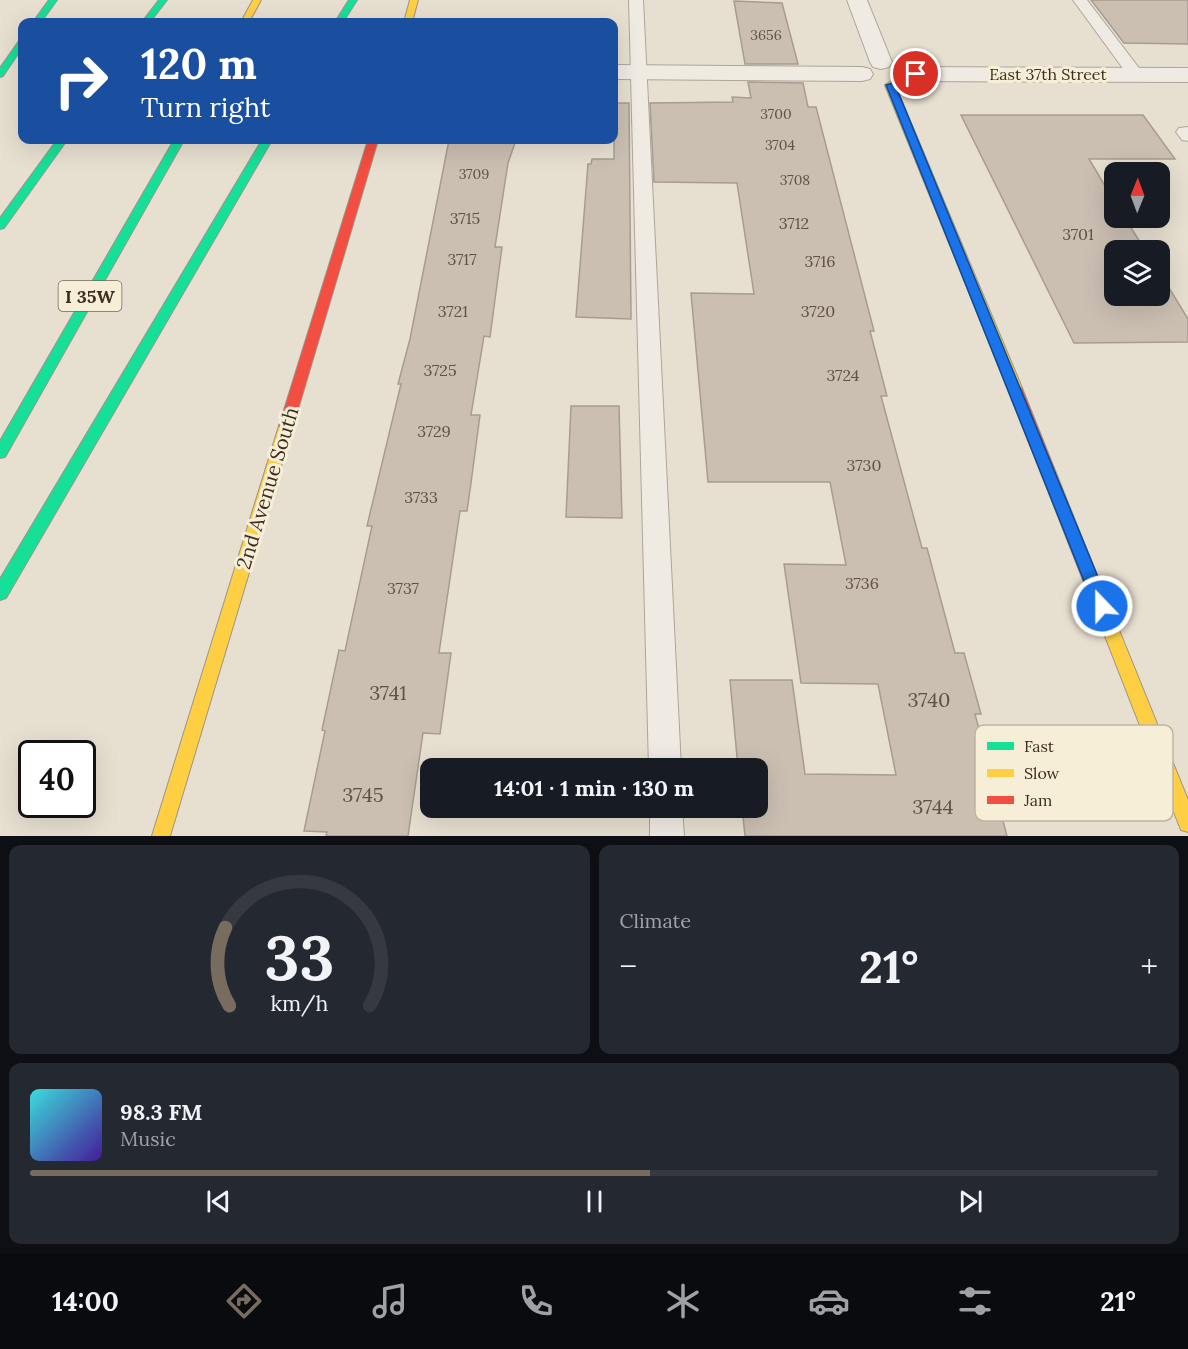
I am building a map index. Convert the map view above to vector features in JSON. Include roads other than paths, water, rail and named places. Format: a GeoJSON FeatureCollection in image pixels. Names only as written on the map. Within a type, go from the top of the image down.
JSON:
{"type":"FeatureCollection","features":[{"type":"Feature","properties":{"kind":"main road"},"geometry":{"type":"LineString","coordinates":[[40,18],[53,0]]}},
{"type":"Feature","properties":{"kind":"main road"},"geometry":{"type":"LineString","coordinates":[[149,18],[162,0]]}},
{"type":"Feature","properties":{"kind":"main road"},"geometry":{"type":"LineString","coordinates":[[247,18],[257,0]]}},
{"type":"Feature","properties":{"kind":"main road"},"geometry":{"type":"LineString","coordinates":[[342,18],[353,0]]}},
{"type":"Feature","properties":{"kind":"main road"},"geometry":{"type":"LineString","coordinates":[[409,18],[414,0]]}},
{"type":"Feature","properties":{"kind":"main road"},"geometry":{"type":"LineString","coordinates":[[0,74],[18,49]]}},
{"type":"Feature","properties":{"kind":"main road"},"geometry":{"type":"LineString","coordinates":[[899,80],[1024,411],[1149,725]]}},
{"type":"Feature","properties":{"kind":"main road"},"geometry":{"type":"LineString","coordinates":[[0,226],[59,144]]}},
{"type":"Feature","properties":{"kind":"main road","name":"I 35W"},"geometry":{"type":"LineString","coordinates":[[0,453],[177,144]]}},
{"type":"Feature","properties":{"kind":"main road"},"geometry":{"type":"LineString","coordinates":[[0,593],[265,144]]}},
{"type":"Feature","properties":{"kind":"main road","name":"2nd Avenue South"},"geometry":{"type":"LineString","coordinates":[[161,836],[372,144]]}},
{"type":"Feature","properties":{"kind":"main road"},"geometry":{"type":"LineString","coordinates":[[1173,785],[1188,823]]}},
{"type":"Feature","properties":{"kind":"street"},"geometry":{"type":"LineString","coordinates":[[857,0],[876,83],[899,80]]}},
{"type":"Feature","properties":{"kind":"street"},"geometry":{"type":"LineString","coordinates":[[618,72],[872,68]]}},
{"type":"Feature","properties":{"kind":"street","name":"East 37th Street"},"geometry":{"type":"LineString","coordinates":[[899,80],[1188,75]]}},
{"type":"Feature","properties":{"kind":"lane"},"geometry":{"type":"LineString","coordinates":[[636,0],[665,758]]}},
{"type":"Feature","properties":{"kind":"lane"},"geometry":{"type":"LineString","coordinates":[[1080,0],[1136,75]]}},
{"type":"Feature","properties":{"kind":"lane"},"geometry":{"type":"LineString","coordinates":[[666,818],[667,836]]}}]}
